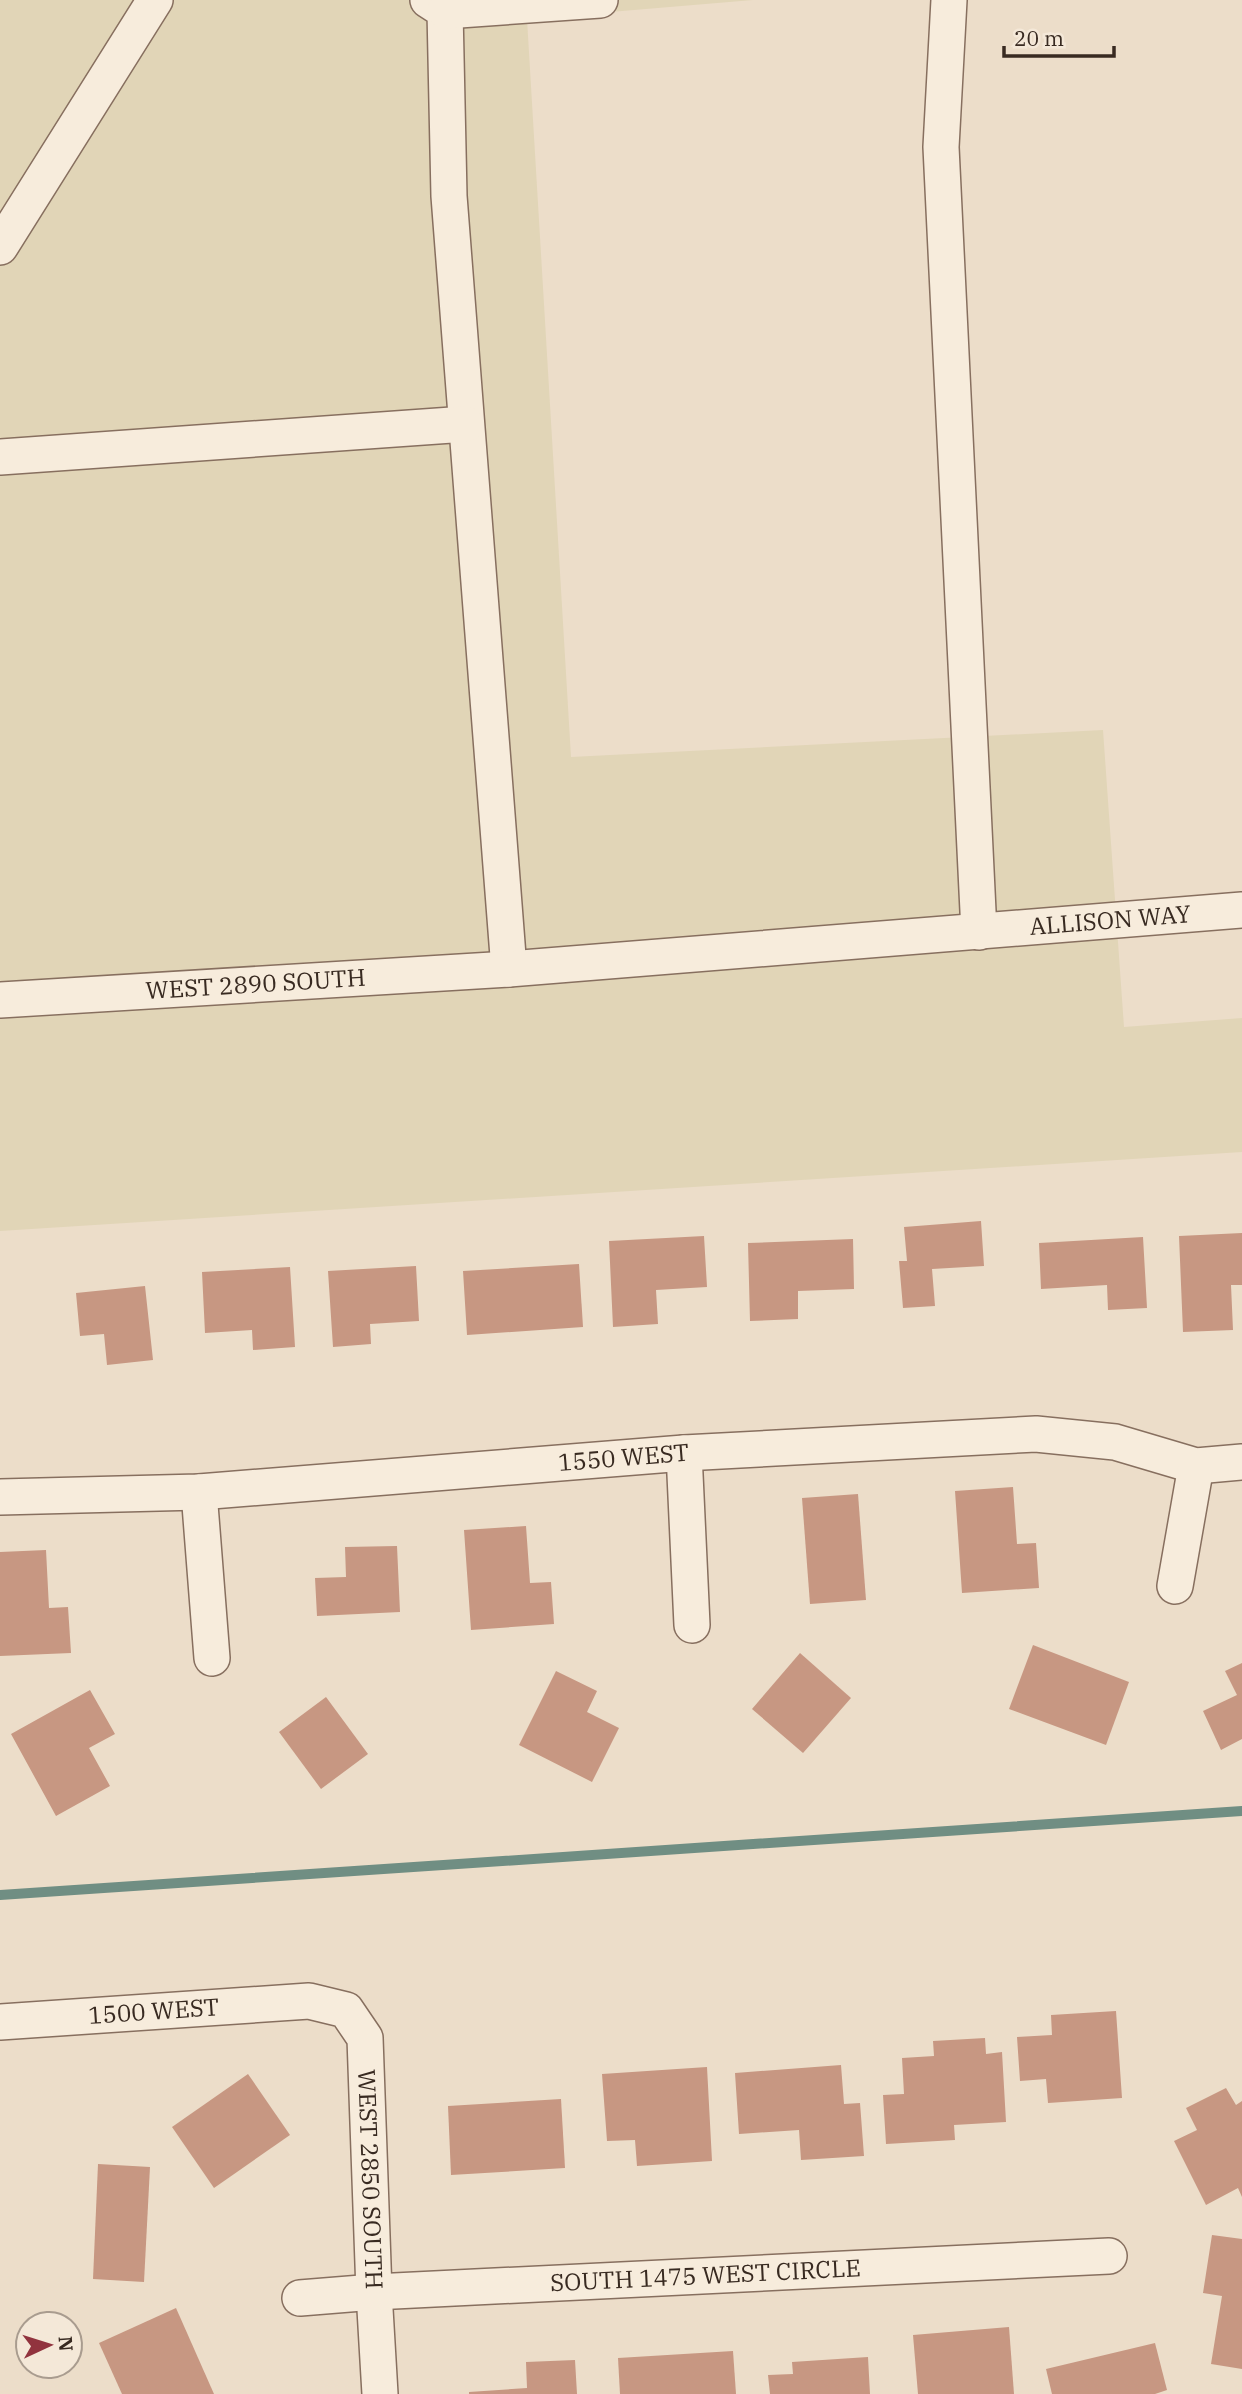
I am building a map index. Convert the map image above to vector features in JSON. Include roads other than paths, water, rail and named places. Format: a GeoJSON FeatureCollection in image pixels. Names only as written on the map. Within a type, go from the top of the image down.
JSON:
{"type":"FeatureCollection","features":[{"type":"Feature","properties":{"kind":"street"},"geometry":{"type":"LineString","coordinates":[[0,247],[155,0]]}},
{"type":"Feature","properties":{"kind":"street"},"geometry":{"type":"LineString","coordinates":[[509,969],[466,424],[437,6],[600,0]]}},
{"type":"Feature","properties":{"kind":"street"},"geometry":{"type":"LineString","coordinates":[[949,0],[941,147],[979,932]]}},
{"type":"Feature","properties":{"kind":"street"},"geometry":{"type":"LineString","coordinates":[[0,457],[466,424]]}},
{"type":"Feature","properties":{"kind":"street","name":"ALLISON WAY"},"geometry":{"type":"LineString","coordinates":[[509,969],[1242,911]]}},
{"type":"Feature","properties":{"kind":"street","name":"WEST 2890 SOUTH"},"geometry":{"type":"LineString","coordinates":[[0,1000],[509,969]]}},
{"type":"Feature","properties":{"kind":"street","name":"1550 WEST"},"geometry":{"type":"LineString","coordinates":[[0,1497],[199,1492],[684,1453],[1036,1434],[1115,1442],[1196,1466],[1242,1462]]}},
{"type":"Feature","properties":{"kind":"street"},"geometry":{"type":"LineString","coordinates":[[684,1453],[692,1625]]}},
{"type":"Feature","properties":{"kind":"street"},"geometry":{"type":"LineString","coordinates":[[1175,1586],[1196,1466]]}},
{"type":"Feature","properties":{"kind":"street"},"geometry":{"type":"LineString","coordinates":[[199,1492],[212,1658]]}},
{"type":"Feature","properties":{"kind":"street","name":"1500 WEST"},"geometry":{"type":"LineString","coordinates":[[0,2022],[309,2001]]}},
{"type":"Feature","properties":{"kind":"street","name":"WEST 2850 SOUTH"},"geometry":{"type":"LineString","coordinates":[[309,2001],[346,2010],[365,2038],[380,2394]]}},
{"type":"Feature","properties":{"kind":"street","name":"SOUTH 1475 WEST CIRCLE"},"geometry":{"type":"LineString","coordinates":[[300,2298],[374,2292],[1109,2256]]}},
{"type":"Feature","properties":{"kind":"waterway"},"geometry":{"type":"LineString","coordinates":[[0,1895],[1242,1811]]}}]}
